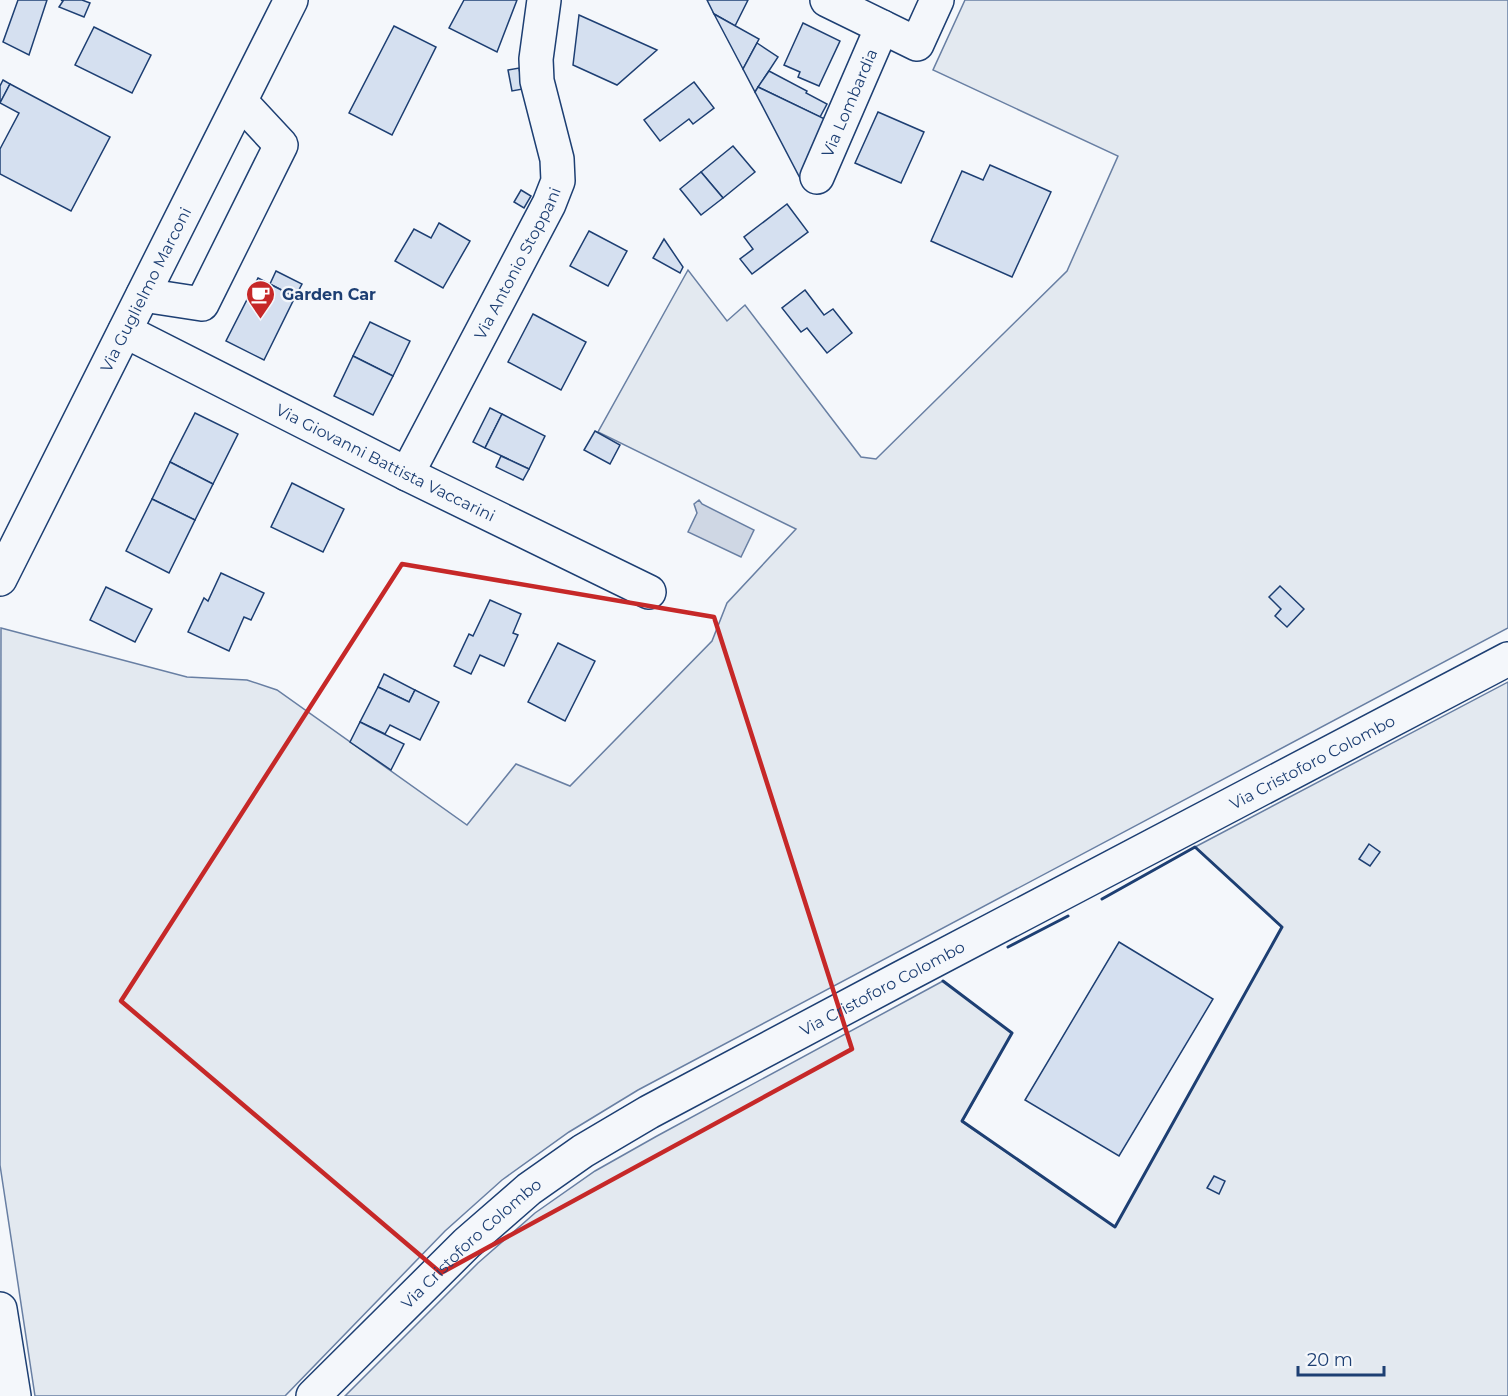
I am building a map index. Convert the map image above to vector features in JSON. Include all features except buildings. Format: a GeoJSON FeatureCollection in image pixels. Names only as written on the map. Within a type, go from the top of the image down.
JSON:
{"type":"FeatureCollection","features":[{"type":"Feature","properties":{"kind":"main road","name":"Via Guglielmo Marconi"},"geometry":{"type":"LineString","coordinates":[[0,579],[291,0]]}},
{"type":"Feature","properties":{"kind":"main road","name":"Via Antonio Stoppani"},"geometry":{"type":"LineString","coordinates":[[407,474],[543,215],[558,181],[557,159],[537,81],[536,59],[544,0]]}},
{"type":"Feature","properties":{"kind":"main road","name":"Via Lombardia"},"geometry":{"type":"LineString","coordinates":[[827,0],[917,44],[938,0]]}},
{"type":"Feature","properties":{"kind":"main road","name":"Via Lombardia"},"geometry":{"type":"LineString","coordinates":[[817,177],[882,27]]}},
{"type":"Feature","properties":{"kind":"main road"},"geometry":{"type":"LineString","coordinates":[[143,295],[202,304],[281,145],[241,102]]}},
{"type":"Feature","properties":{"kind":"main road","name":"Via Giovanni Battista Vaccarini"},"geometry":{"type":"LineString","coordinates":[[125,331],[407,474],[649,592]]}},
{"type":"Feature","properties":{"kind":"main road","name":"Via Cristoforo Colombo"},"geometry":{"type":"LineString","coordinates":[[313,1396],[467,1243],[529,1189],[583,1151],[650,1112],[909,974],[1508,659]]}},
{"type":"Feature","properties":{"kind":"main road"},"geometry":{"type":"LineString","coordinates":[[0,1309],[15,1389]]}},
{"type":"Feature","properties":{"kind":"highlighted area"},"geometry":{"type":"Polygon","coordinates":[[[402,564],[714,617],[852,1049],[441,1273],[121,1001],[402,564]]]}},
{"type":"Feature","properties":{"kind":"shaded area"},"geometry":{"type":"Polygon","coordinates":[[[965,0],[1508,0],[1508,628],[638,1090],[569,1132],[502,1180],[445,1231],[285,1396],[35,1396],[0,1165],[1,628],[187,677],[247,680],[277,690],[467,825],[516,764],[570,786],[712,641],[727,603],[796,529],[598,432],[688,270],[727,321],[745,305],[861,457],[876,459],[1067,271],[1118,156],[933,70],[965,0]]]}},
{"type":"Feature","properties":{"kind":"shaded area"},"geometry":{"type":"Polygon","coordinates":[[[699,500],[702,504],[754,530],[741,557],[688,532],[697,513],[694,504],[699,500]]]}},
{"type":"Feature","properties":{"kind":"shaded area"},"geometry":{"type":"Polygon","coordinates":[[[1508,682],[1508,1396],[345,1396],[478,1263],[535,1213],[595,1171],[943,981],[1012,1033],[962,1122],[1115,1227],[1282,927],[1195,847],[1508,682]]]}},
{"type":"Feature","properties":{"kind":"wall"},"geometry":{"type":"LineString","coordinates":[[943,981],[1012,1033],[962,1121],[1115,1227],[1282,927],[1195,847],[1102,899]]}},
{"type":"Feature","properties":{"kind":"wall"},"geometry":{"type":"LineString","coordinates":[[1008,947],[1068,916]]}},
{"type":"Feature","properties":{"kind":"place","name":"Garden Car"},"geometry":{"type":"Point","coordinates":[261,320]}}]}
